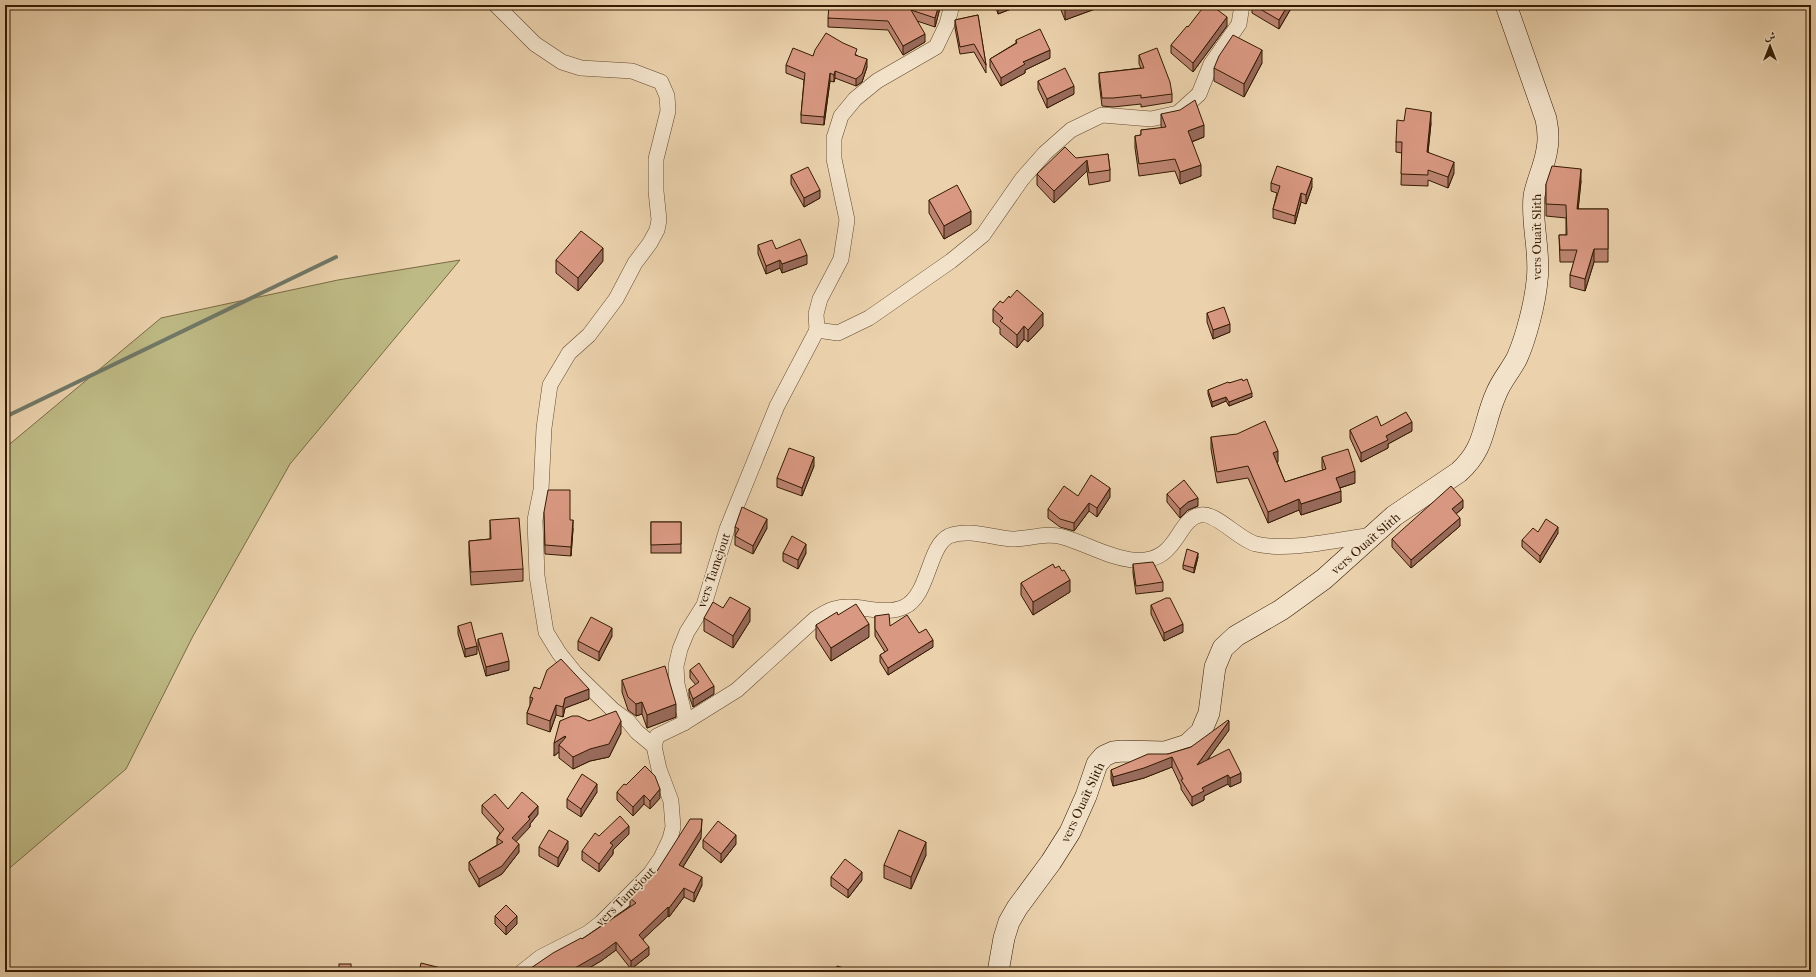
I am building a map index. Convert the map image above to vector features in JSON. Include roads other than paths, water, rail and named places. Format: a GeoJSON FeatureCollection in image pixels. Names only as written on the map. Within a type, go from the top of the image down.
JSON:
{"type":"FeatureCollection","features":[{"type":"Feature","properties":{"kind":"street"},"geometry":{"type":"LineString","coordinates":[[496,5],[535,44],[562,62],[581,68],[632,71],[661,82],[667,96],[668,111],[656,159],[656,191],[659,220],[657,230],[650,244],[635,263],[616,299],[589,335],[569,353],[550,385],[544,428],[540,490],[535,520],[537,576],[546,632],[559,653],[575,673],[613,710],[628,721],[637,732],[654,746],[657,736],[684,723],[737,690],[815,619],[826,612],[836,608],[849,607],[891,610],[905,607],[916,597],[941,542],[949,536],[969,534],[1012,539],[1028,538],[1046,534],[1062,536],[1103,553],[1132,560],[1146,560],[1159,556],[1170,548],[1189,522],[1201,514],[1209,515],[1243,538],[1255,544],[1270,546],[1289,546],[1373,535]]}},
{"type":"Feature","properties":{"kind":"street"},"geometry":{"type":"LineString","coordinates":[[952,5],[947,24],[936,47],[877,81],[855,99],[841,116],[834,138],[834,159],[847,220],[841,259],[820,299],[816,314],[817,330],[838,333],[869,318],[951,261],[983,234],[1022,179],[1045,153],[1071,130],[1102,114],[1151,119],[1178,113],[1199,94],[1211,64],[1239,24],[1242,5]]}},
{"type":"Feature","properties":{"kind":"street","name":"vers Ouaït Slith"},"geometry":{"type":"LineString","coordinates":[[998,972],[1004,938],[1009,922],[1017,908],[1051,862],[1070,832],[1086,796],[1097,764],[1104,756],[1113,752],[1165,752],[1187,745],[1201,732],[1209,713],[1215,667],[1223,648],[1236,636],[1282,610],[1324,579],[1394,516],[1458,472],[1476,454],[1481,443],[1496,393],[1520,350],[1535,296],[1538,264],[1534,197],[1537,181],[1547,150],[1549,134],[1546,119],[1506,5]]}},
{"type":"Feature","properties":{"kind":"street","name":"vers Tamejout"},"geometry":{"type":"LineString","coordinates":[[684,723],[685,717],[677,684],[676,666],[680,649],[687,632],[704,605],[727,529],[777,406],[817,330]]}},
{"type":"Feature","properties":{"kind":"street","name":"vers Tamejout"},"geometry":{"type":"LineString","coordinates":[[522,972],[541,957],[588,933],[601,923],[650,874],[661,858],[670,840],[673,827],[671,801],[659,768],[654,746]]}},
{"type":"Feature","properties":{"kind":"waterway"},"geometry":{"type":"LineString","coordinates":[[5,417],[336,257]]}}]}
